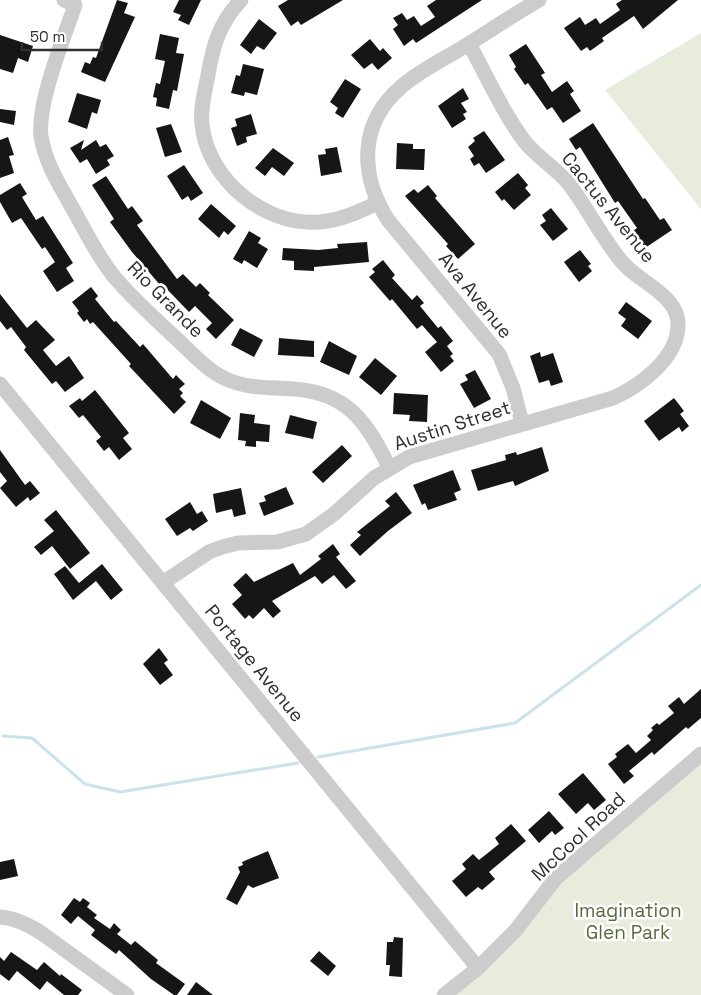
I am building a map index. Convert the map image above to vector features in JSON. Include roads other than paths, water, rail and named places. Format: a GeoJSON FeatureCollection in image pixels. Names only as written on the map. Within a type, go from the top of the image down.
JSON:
{"type":"FeatureCollection","features":[{"type":"Feature","properties":{"kind":"street","name":"Rio Grande"},"geometry":{"type":"LineString","coordinates":[[64,0],[75,5],[46,98],[41,135],[53,174],[112,273],[130,295],[208,368],[224,378],[242,386],[292,389],[325,395],[356,414],[374,437],[390,467]]}},
{"type":"Feature","properties":{"kind":"street"},"geometry":{"type":"LineString","coordinates":[[241,0],[226,17],[216,37],[202,107],[204,137],[218,169],[238,192],[250,201],[276,215],[291,220],[319,222],[337,220],[377,203]]}},
{"type":"Feature","properties":{"kind":"street","name":"Ava Avenue"},"geometry":{"type":"LineString","coordinates":[[522,423],[513,388],[499,354],[388,220],[377,203],[369,179],[367,155],[368,143],[380,113],[400,87],[540,0]]}},
{"type":"Feature","properties":{"kind":"street","name":"Cactus Avenue"},"geometry":{"type":"LineString","coordinates":[[469,44],[527,144],[565,180],[622,263],[664,297],[676,315]]}},
{"type":"Feature","properties":{"kind":"street","name":"Austin Street"},"geometry":{"type":"LineString","coordinates":[[164,582],[209,552],[222,547],[238,543],[277,542],[306,534],[321,525],[374,478],[390,467],[427,450],[613,398],[638,385],[663,361],[678,325],[676,315]]}},
{"type":"Feature","properties":{"kind":"street","name":"Portage Avenue"},"geometry":{"type":"LineString","coordinates":[[0,384],[478,968]]}},
{"type":"Feature","properties":{"kind":"street","name":"McCool Road"},"geometry":{"type":"LineString","coordinates":[[444,995],[478,968],[515,931],[556,878],[701,754]]}},
{"type":"Feature","properties":{"kind":"street"},"geometry":{"type":"LineString","coordinates":[[0,917],[9,917],[40,932],[127,995]]}},
{"type":"Feature","properties":{"kind":"waterway"},"geometry":{"type":"LineString","coordinates":[[318,757],[515,723],[701,585]]}},
{"type":"Feature","properties":{"kind":"waterway"},"geometry":{"type":"LineString","coordinates":[[3,736],[32,738],[85,784],[120,792],[298,763]]}},
{"type":"Feature","properties":{"kind":"park label","name":"Imagination Glen Park"},"geometry":{"type":"Point","coordinates":[628,921]}}]}
